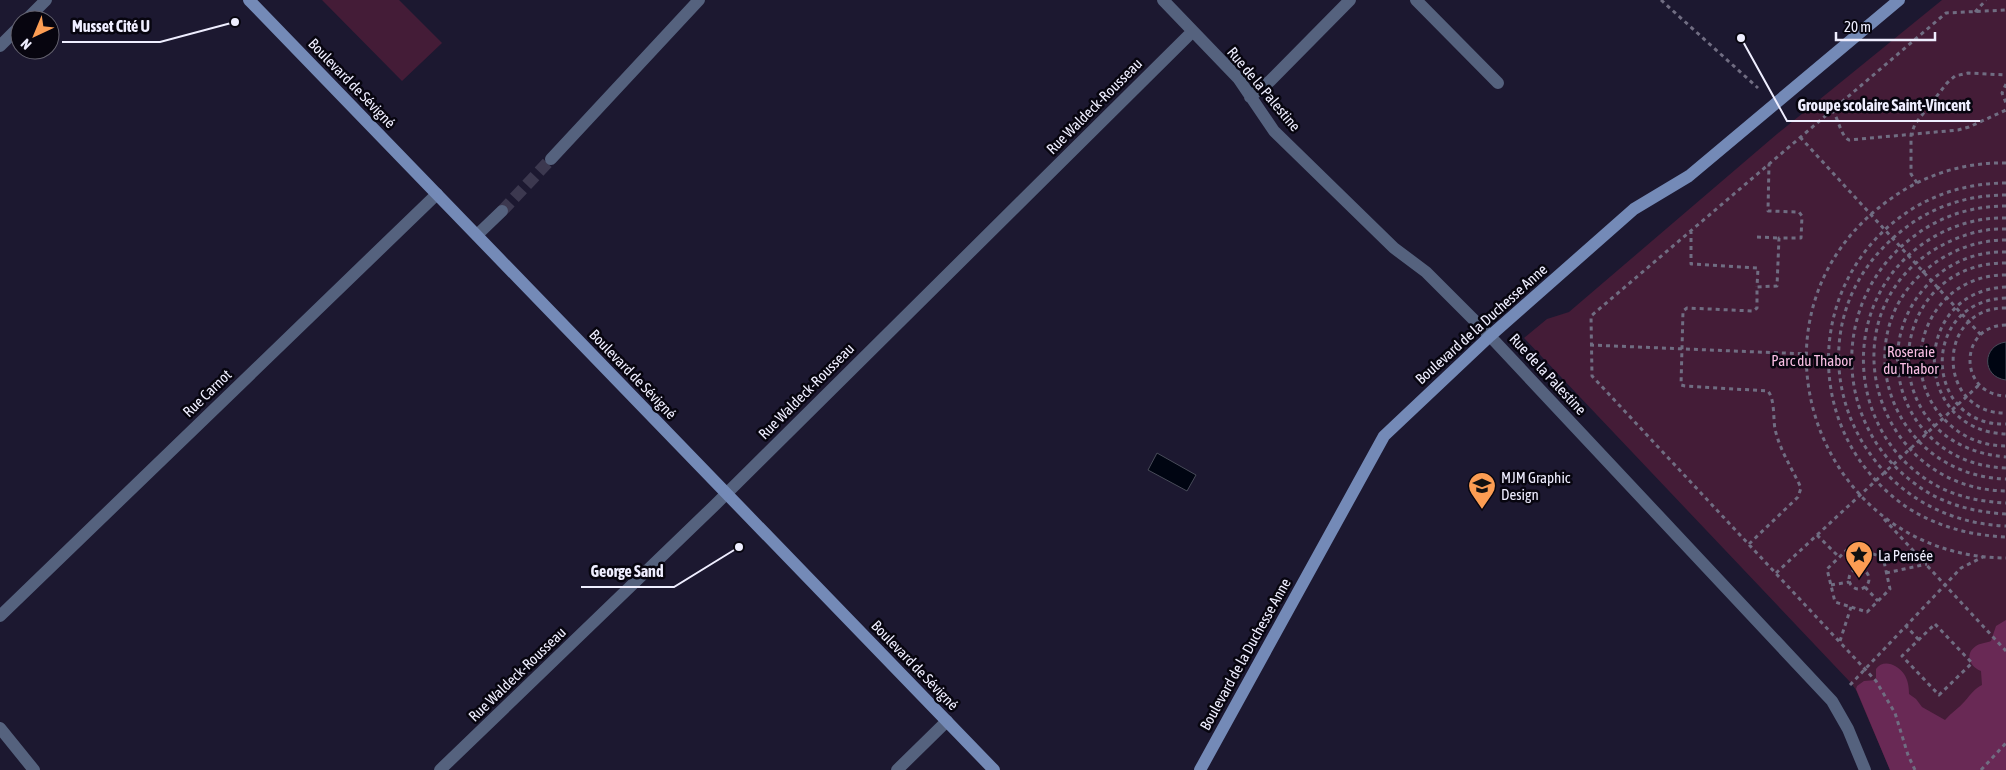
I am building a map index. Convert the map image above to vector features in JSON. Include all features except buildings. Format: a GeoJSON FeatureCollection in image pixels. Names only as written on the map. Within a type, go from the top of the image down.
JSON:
{"type":"FeatureCollection","features":[{"type":"Feature","properties":{"kind":"street"},"geometry":{"type":"LineString","coordinates":[[36,10],[46,0]]}},
{"type":"Feature","properties":{"kind":"street","name":"Boulevard de Sévigné"},"geometry":{"type":"LineString","coordinates":[[249,0],[994,770]]}},
{"type":"Feature","properties":{"kind":"street"},"geometry":{"type":"LineString","coordinates":[[551,159],[699,0]]}},
{"type":"Feature","properties":{"kind":"street","name":"Rue de la Palestine"},"geometry":{"type":"LineString","coordinates":[[1162,0],[1238,78],[1274,131],[1394,248],[1426,272],[1490,336],[1832,702],[1848,729],[1865,770]]}},
{"type":"Feature","properties":{"kind":"street"},"geometry":{"type":"LineString","coordinates":[[1250,97],[1270,81],[1350,0]]}},
{"type":"Feature","properties":{"kind":"street"},"geometry":{"type":"LineString","coordinates":[[1416,0],[1498,83]]}},
{"type":"Feature","properties":{"kind":"street","name":"Boulevard de la Duchesse Anne"},"geometry":{"type":"LineString","coordinates":[[1200,770],[1384,436],[1490,336],[1634,209],[1689,176],[1898,0]]}},
{"type":"Feature","properties":{"kind":"street","name":"Rue Waldeck-Rousseau"},"geometry":{"type":"LineString","coordinates":[[440,770],[726,493],[1192,32]]}},
{"type":"Feature","properties":{"kind":"street"},"geometry":{"type":"LineString","coordinates":[[0,46],[10,36]]}},
{"type":"Feature","properties":{"kind":"street","name":"Rue Carnot"},"geometry":{"type":"LineString","coordinates":[[0,616],[437,194]]}},
{"type":"Feature","properties":{"kind":"street"},"geometry":{"type":"LineString","coordinates":[[477,235],[502,210]]}},
{"type":"Feature","properties":{"kind":"street"},"geometry":{"type":"LineString","coordinates":[[897,770],[947,721]]}},
{"type":"Feature","properties":{"kind":"street"},"geometry":{"type":"LineString","coordinates":[[0,728],[34,770]]}},
{"type":"Feature","properties":{"kind":"path"},"geometry":{"type":"LineString","coordinates":[[1661,0],[1758,88]]}},
{"type":"Feature","properties":{"kind":"path"},"geometry":{"type":"LineString","coordinates":[[1975,12],[1986,0]]}},
{"type":"Feature","properties":{"kind":"path"},"geometry":{"type":"LineString","coordinates":[[1915,770],[1908,755],[1895,713],[1876,680],[1592,376],[1591,316],[1946,14],[2006,10]]}},
{"type":"Feature","properties":{"kind":"path"},"geometry":{"type":"LineString","coordinates":[[1917,182],[1912,174],[1911,134],[1915,124],[1947,83],[1955,76],[1968,74],[2006,75]]}},
{"type":"Feature","properties":{"kind":"path"},"geometry":{"type":"LineString","coordinates":[[2006,84],[2002,93],[2006,103]]}},
{"type":"Feature","properties":{"kind":"path"},"geometry":{"type":"LineString","coordinates":[[1832,110],[1837,117],[1845,138],[1849,140],[1946,132],[1969,127],[2006,110]]}},
{"type":"Feature","properties":{"kind":"path"},"geometry":{"type":"LineString","coordinates":[[1800,137],[1981,335]]}},
{"type":"Feature","properties":{"kind":"path"},"geometry":{"type":"LineString","coordinates":[[2006,163],[1963,167],[1940,173],[1917,182],[1896,194],[1871,214],[1843,245],[1827,271],[1811,317],[1807,354],[1808,383],[1818,425],[1836,465],[1860,495],[1927,564],[1944,585],[2006,651]]}},
{"type":"Feature","properties":{"kind":"path"},"geometry":{"type":"LineString","coordinates":[[1757,237],[1802,238],[1802,216],[1799,212],[1768,211],[1768,164]]}},
{"type":"Feature","properties":{"kind":"path"},"geometry":{"type":"LineString","coordinates":[[2006,183],[1968,187],[1937,196],[1909,212],[1885,230],[1864,254],[1846,282],[1834,312],[1828,354],[1830,387],[1838,418],[1851,447],[1876,481],[1899,501],[1935,523],[1976,535],[2006,537]]}},
{"type":"Feature","properties":{"kind":"path"},"geometry":{"type":"LineString","coordinates":[[2006,194],[1971,198],[1942,207],[1916,220],[1893,238],[1866,269],[1852,296],[1843,325],[1840,355],[1842,385],[1852,423],[1866,450],[1885,473],[1914,498],[1940,512],[1968,521],[2006,526]]}},
{"type":"Feature","properties":{"kind":"path"},"geometry":{"type":"LineString","coordinates":[[2006,206],[1973,209],[1947,217],[1922,230],[1900,247],[1881,268],[1867,292],[1854,328],[1851,356],[1853,382],[1860,409],[1871,435],[1893,465],[1914,483],[1945,501],[1980,512],[2006,514]]}},
{"type":"Feature","properties":{"kind":"path"},"geometry":{"type":"LineString","coordinates":[[2006,218],[1985,219],[1952,228],[1929,240],[1908,255],[1896,269],[1877,298],[1866,330],[1863,356],[1866,389],[1874,414],[1885,436],[1901,457],[1928,479],[1950,491],[1973,499],[2006,503]]}},
{"type":"Feature","properties":{"kind":"path"},"geometry":{"type":"LineString","coordinates":[[1691,229],[1691,264],[1758,268],[1756,308],[1753,311],[1684,309],[1680,380],[1683,386],[1768,391],[1771,395],[1778,438],[1801,491],[1798,497],[1749,544]]}},
{"type":"Feature","properties":{"kind":"path"},"geometry":{"type":"LineString","coordinates":[[2006,229],[1979,231],[1964,236],[1936,249],[1916,264],[1899,283],[1884,310],[1877,333],[1874,356],[1876,379],[1884,409],[1895,429],[1910,449],[1934,470],[1955,480],[1976,488],[2006,491]]}},
{"type":"Feature","properties":{"kind":"path"},"geometry":{"type":"LineString","coordinates":[[1757,287],[1777,286],[1779,238]]}},
{"type":"Feature","properties":{"kind":"path"},"geometry":{"type":"LineString","coordinates":[[2006,240],[1982,242],[1961,248],[1936,262],[1924,272],[1908,290],[1897,308],[1889,328],[1885,356],[1886,377],[1894,404],[1904,423],[1918,442],[1935,457],[1959,470],[1986,478],[2006,479]]}},
{"type":"Feature","properties":{"kind":"path"},"geometry":{"type":"LineString","coordinates":[[2006,252],[1984,254],[1966,259],[1949,267],[1932,280],[1917,297],[1907,314],[1901,332],[1897,356],[1898,375],[1905,399],[1916,421],[1926,434],[1943,448],[1964,460],[1982,466],[2006,468]]}},
{"type":"Feature","properties":{"kind":"path"},"geometry":{"type":"LineString","coordinates":[[2006,263],[1992,263],[1971,269],[1950,279],[1939,288],[1919,314],[1910,340],[1908,357],[1910,379],[1915,395],[1922,410],[1935,426],[1964,448],[1979,453],[2006,457]]}},
{"type":"Feature","properties":{"kind":"path"},"geometry":{"type":"LineString","coordinates":[[2006,276],[1990,277],[1976,281],[1963,286],[1947,298],[1932,316],[1926,329],[1920,357],[1921,376],[1927,394],[1936,411],[1957,431],[1970,438],[1983,443],[2006,446]]}},
{"type":"Feature","properties":{"kind":"path"},"geometry":{"type":"LineString","coordinates":[[2006,287],[1981,292],[1956,307],[1939,331],[1933,366],[1937,385],[1952,410],[1976,427],[2006,434]]}},
{"type":"Feature","properties":{"kind":"path"},"geometry":{"type":"LineString","coordinates":[[2006,298],[1982,302],[1962,314],[1948,332],[1941,358],[1942,372],[1946,385],[1958,404],[1971,415],[1983,420],[2006,424]]}},
{"type":"Feature","properties":{"kind":"path"},"geometry":{"type":"LineString","coordinates":[[2006,308],[1990,310],[1970,322],[1957,337],[1952,361],[1958,384],[1966,396],[1983,408],[2006,413]]}},
{"type":"Feature","properties":{"kind":"path"},"geometry":{"type":"LineString","coordinates":[[2006,326],[1993,328],[1981,335],[1972,349],[1970,359],[1972,373],[1979,385],[1994,394],[2006,396]]}},
{"type":"Feature","properties":{"kind":"path"},"geometry":{"type":"LineString","coordinates":[[1590,345],[1807,354]]}},
{"type":"Feature","properties":{"kind":"path"},"geometry":{"type":"LineString","coordinates":[[1776,573],[1979,385]]}},
{"type":"Feature","properties":{"kind":"path"},"geometry":{"type":"LineString","coordinates":[[1875,510],[1904,531],[1926,542],[1948,550],[1984,557],[2006,558]]}},
{"type":"Feature","properties":{"kind":"path"},"geometry":{"type":"LineString","coordinates":[[1817,536],[1839,557]]}},
{"type":"Feature","properties":{"kind":"path"},"geometry":{"type":"LineString","coordinates":[[1850,546],[1866,552],[1883,557],[1890,589],[1867,612],[1835,602],[1826,569],[1850,546]]}},
{"type":"Feature","properties":{"kind":"path"},"geometry":{"type":"LineString","coordinates":[[1865,587],[1868,578],[1862,570],[1866,552]]}},
{"type":"Feature","properties":{"kind":"path"},"geometry":{"type":"LineString","coordinates":[[1865,668],[1961,568],[1984,557]]}},
{"type":"Feature","properties":{"kind":"path"},"geometry":{"type":"LineString","coordinates":[[1886,573],[1927,564]]}},
{"type":"Feature","properties":{"kind":"path"},"geometry":{"type":"LineString","coordinates":[[1849,582],[1852,572],[1862,570]]}},
{"type":"Feature","properties":{"kind":"path"},"geometry":{"type":"LineString","coordinates":[[1831,585],[1849,582]]}},
{"type":"Feature","properties":{"kind":"path"},"geometry":{"type":"LineString","coordinates":[[1849,582],[1855,589],[1865,587]]}},
{"type":"Feature","properties":{"kind":"path"},"geometry":{"type":"LineString","coordinates":[[1865,587],[1878,601]]}},
{"type":"Feature","properties":{"kind":"path"},"geometry":{"type":"LineString","coordinates":[[1840,641],[1851,607]]}},
{"type":"Feature","properties":{"kind":"path"},"geometry":{"type":"LineString","coordinates":[[1935,624],[1972,663],[1939,695],[1902,656],[1919,640],[1935,624]]}},
{"type":"Feature","properties":{"kind":"path"},"geometry":{"type":"LineString","coordinates":[[1905,625],[1919,640]]}},
{"type":"Feature","properties":{"kind":"path"},"geometry":{"type":"LineString","coordinates":[[1981,770],[2006,743]]}},
{"type":"Feature","properties":{"kind":"green space"},"geometry":{"type":"Polygon","coordinates":[[[322,0],[399,0],[442,43],[402,81],[322,0]]]}},
{"type":"Feature","properties":{"kind":"green space","name":"Parc du Thabor"},"geometry":{"type":"Polygon","coordinates":[[[1942,0],[2006,0],[2006,770],[1890,770],[1856,690],[1851,683],[1524,338],[1547,319],[1569,312],[1777,134],[1942,0]]]}},
{"type":"Feature","properties":{"kind":"shaded area"},"geometry":{"type":"Polygon","coordinates":[[[2006,342],[2006,380],[1998,378],[1992,373],[1988,361],[1992,349],[1998,344],[2006,342]]]}},
{"type":"Feature","properties":{"kind":"shaded area"},"geometry":{"type":"Polygon","coordinates":[[[1157,453],[1196,475],[1187,491],[1148,470],[1157,453]]]}},
{"type":"Feature","properties":{"kind":"shaded area"},"geometry":{"type":"Polygon","coordinates":[[[2006,620],[2006,770],[1890,770],[1856,689],[1857,686],[1864,681],[1876,680],[1876,669],[1882,664],[1894,665],[1905,676],[1909,694],[1922,707],[1945,720],[1982,685],[1981,671],[1974,667],[1970,660],[1969,656],[1972,649],[1991,641],[1996,626],[2006,620]]]}},
{"type":"Feature","properties":{"kind":"tunnel"},"geometry":{"type":"LineString","coordinates":[[502,211],[551,159]]}},
{"type":"Feature","properties":{"kind":"place","name":"Musset Cité U"},"geometry":{"type":"Point","coordinates":[235,22]}},
{"type":"Feature","properties":{"kind":"place","name":"Groupe scolaire Saint-Vincent"},"geometry":{"type":"Point","coordinates":[1741,38]}},
{"type":"Feature","properties":{"kind":"place","name":"MJM Graphic Design"},"geometry":{"type":"Point","coordinates":[1482,510]}},
{"type":"Feature","properties":{"kind":"place","name":"George Sand"},"geometry":{"type":"Point","coordinates":[739,547]}},
{"type":"Feature","properties":{"kind":"place","name":"La Pensée"},"geometry":{"type":"Point","coordinates":[1859,579]}},
{"type":"Feature","properties":{"kind":"park label","name":"Roseraie du Thabor"},"geometry":{"type":"Point","coordinates":[1911,360]}}]}
